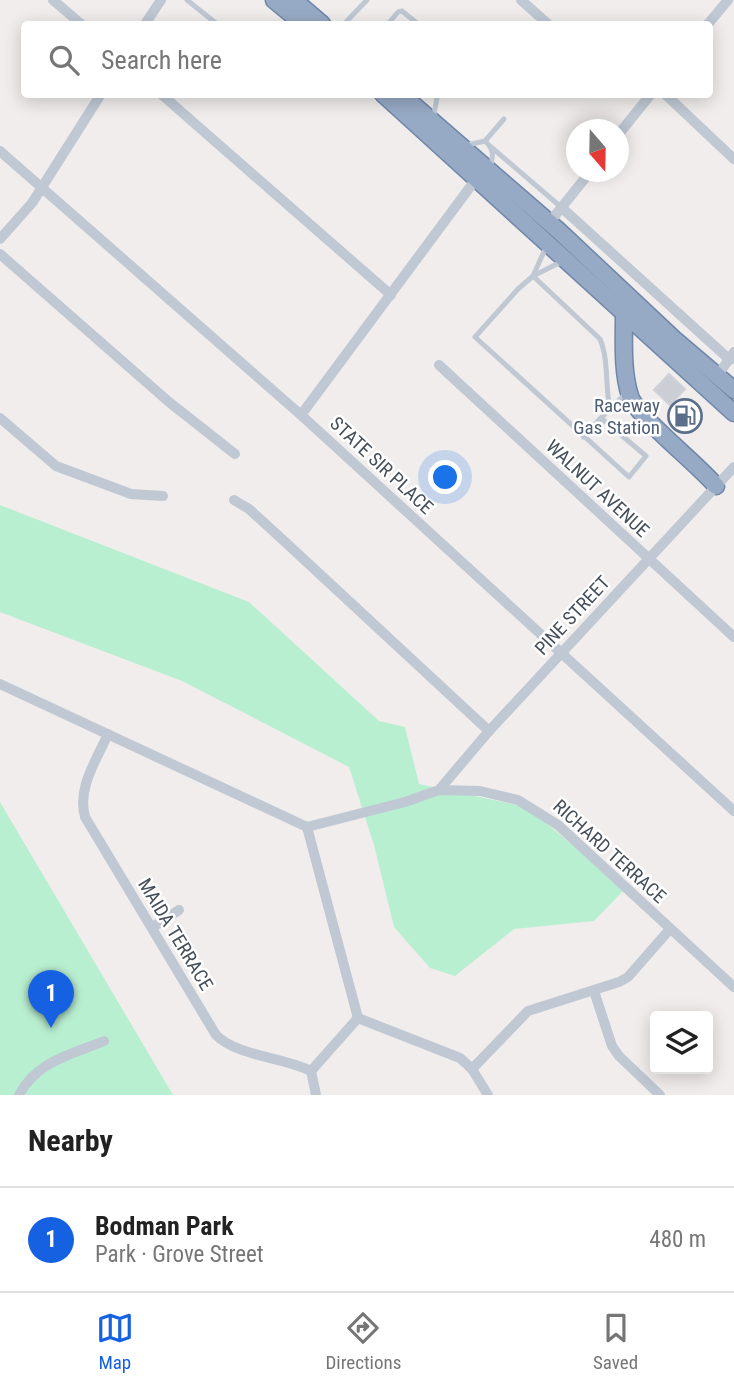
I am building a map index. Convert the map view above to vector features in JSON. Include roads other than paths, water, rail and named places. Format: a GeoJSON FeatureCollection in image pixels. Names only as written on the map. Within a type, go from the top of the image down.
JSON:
{"type":"FeatureCollection","features":[{"type":"Feature","properties":{"kind":"highway"},"geometry":{"type":"LineString","coordinates":[[275,0],[300,21]]}},
{"type":"Feature","properties":{"kind":"highway"},"geometry":{"type":"LineString","coordinates":[[294,0],[318,21]]}},
{"type":"Feature","properties":{"kind":"highway"},"geometry":{"type":"LineString","coordinates":[[388,98],[482,175],[549,223],[674,339],[734,390]]}},
{"type":"Feature","properties":{"kind":"highway"},"geometry":{"type":"LineString","coordinates":[[405,98],[460,146],[482,175],[548,243],[734,413]]}},
{"type":"Feature","properties":{"kind":"highway"},"geometry":{"type":"LineString","coordinates":[[624,315],[629,391],[637,407],[716,486]]}},
{"type":"Feature","properties":{"kind":"street"},"geometry":{"type":"LineString","coordinates":[[53,0],[78,21]]}},
{"type":"Feature","properties":{"kind":"street"},"geometry":{"type":"LineString","coordinates":[[147,21],[161,0]]}},
{"type":"Feature","properties":{"kind":"street"},"geometry":{"type":"LineString","coordinates":[[521,0],[545,21]]}},
{"type":"Feature","properties":{"kind":"street"},"geometry":{"type":"LineString","coordinates":[[710,21],[728,0]]}},
{"type":"Feature","properties":{"kind":"street"},"geometry":{"type":"LineString","coordinates":[[0,239],[32,203],[98,98]]}},
{"type":"Feature","properties":{"kind":"street"},"geometry":{"type":"LineString","coordinates":[[166,98],[390,295]]}},
{"type":"Feature","properties":{"kind":"street"},"geometry":{"type":"LineString","coordinates":[[629,122],[649,98]]}},
{"type":"Feature","properties":{"kind":"street"},"geometry":{"type":"LineString","coordinates":[[669,98],[734,159]]}},
{"type":"Feature","properties":{"kind":"street","name":"STATE SIR PLACE"},"geometry":{"type":"LineString","coordinates":[[0,151],[301,415],[734,811]]}},
{"type":"Feature","properties":{"kind":"street"},"geometry":{"type":"LineString","coordinates":[[301,415],[482,175]]}},
{"type":"Feature","properties":{"kind":"street"},"geometry":{"type":"LineString","coordinates":[[549,223],[582,182]]}},
{"type":"Feature","properties":{"kind":"street"},"geometry":{"type":"LineString","coordinates":[[561,207],[733,357],[718,375]]}},
{"type":"Feature","properties":{"kind":"street"},"geometry":{"type":"LineString","coordinates":[[0,254],[169,402],[235,454]]}},
{"type":"Feature","properties":{"kind":"street","name":"WALNUT AVENUE"},"geometry":{"type":"LineString","coordinates":[[439,365],[734,637]]}},
{"type":"Feature","properties":{"kind":"street"},"geometry":{"type":"LineString","coordinates":[[0,418],[56,466],[131,494],[163,496]]}},
{"type":"Feature","properties":{"kind":"street","name":"PINE STREET"},"geometry":{"type":"LineString","coordinates":[[439,790],[489,731],[734,467]]}},
{"type":"Feature","properties":{"kind":"street"},"geometry":{"type":"LineString","coordinates":[[234,500],[266,524],[489,731]]}},
{"type":"Feature","properties":{"kind":"street"},"geometry":{"type":"LineString","coordinates":[[0,684],[307,827],[405,802],[439,790]]}},
{"type":"Feature","properties":{"kind":"street","name":"MAIDA TERRACE"},"geometry":{"type":"LineString","coordinates":[[108,734],[83,791],[85,817],[220,1040],[233,1047],[295,1063],[311,1071]]}},
{"type":"Feature","properties":{"kind":"street","name":"RICHARD TERRACE"},"geometry":{"type":"LineString","coordinates":[[439,790],[495,794],[518,800],[535,809],[558,825],[734,987]]}},
{"type":"Feature","properties":{"kind":"street"},"geometry":{"type":"LineString","coordinates":[[307,827],[358,1018]]}},
{"type":"Feature","properties":{"kind":"street"},"geometry":{"type":"LineString","coordinates":[[153,928],[179,910]]}},
{"type":"Feature","properties":{"kind":"street"},"geometry":{"type":"LineString","coordinates":[[472,1069],[528,1011],[628,977],[670,929]]}},
{"type":"Feature","properties":{"kind":"street"},"geometry":{"type":"LineString","coordinates":[[594,990],[612,1046],[660,1095]]}},
{"type":"Feature","properties":{"kind":"street"},"geometry":{"type":"LineString","coordinates":[[358,1018],[460,1058],[472,1069],[488,1095]]}},
{"type":"Feature","properties":{"kind":"street"},"geometry":{"type":"LineString","coordinates":[[316,1095],[311,1071],[358,1018]]}},
{"type":"Feature","properties":{"kind":"street"},"geometry":{"type":"LineString","coordinates":[[19,1095],[28,1079],[42,1067],[104,1041]]}},
{"type":"Feature","properties":{"kind":"lane"},"geometry":{"type":"LineString","coordinates":[[187,0],[213,21]]}},
{"type":"Feature","properties":{"kind":"lane"},"geometry":{"type":"LineString","coordinates":[[347,21],[367,0]]}},
{"type":"Feature","properties":{"kind":"lane"},"geometry":{"type":"LineString","coordinates":[[390,21],[402,11],[414,21]]}},
{"type":"Feature","properties":{"kind":"lane"},"geometry":{"type":"LineString","coordinates":[[432,122],[438,98]]}},
{"type":"Feature","properties":{"kind":"lane"},"geometry":{"type":"LineString","coordinates":[[460,146],[485,141],[504,119]]}},
{"type":"Feature","properties":{"kind":"lane"},"geometry":{"type":"LineString","coordinates":[[485,141],[561,207]]}},
{"type":"Feature","properties":{"kind":"lane"},"geometry":{"type":"LineString","coordinates":[[482,175],[493,156],[491,147]]}},
{"type":"Feature","properties":{"kind":"lane"},"geometry":{"type":"LineString","coordinates":[[533,276],[548,243]]}},
{"type":"Feature","properties":{"kind":"lane"},"geometry":{"type":"LineString","coordinates":[[566,260],[533,276],[475,337],[629,477],[646,456],[601,418]]}},
{"type":"Feature","properties":{"kind":"lane"},"geometry":{"type":"LineString","coordinates":[[533,276],[600,339],[610,410]]}},
{"type":"Feature","properties":{"kind":"lane"},"geometry":{"type":"LineString","coordinates":[[583,437],[629,391]]}},
{"type":"Feature","properties":{"kind":"lane"},"geometry":{"type":"LineString","coordinates":[[610,410],[637,407]]}},
{"type":"Feature","properties":{"kind":"place","name":"Raceway Gas Station"},"geometry":{"type":"Point","coordinates":[685,416]}},
{"type":"Feature","properties":{"kind":"place","name":"Bodman Park"},"geometry":{"type":"Point","coordinates":[51,1028]}}]}
